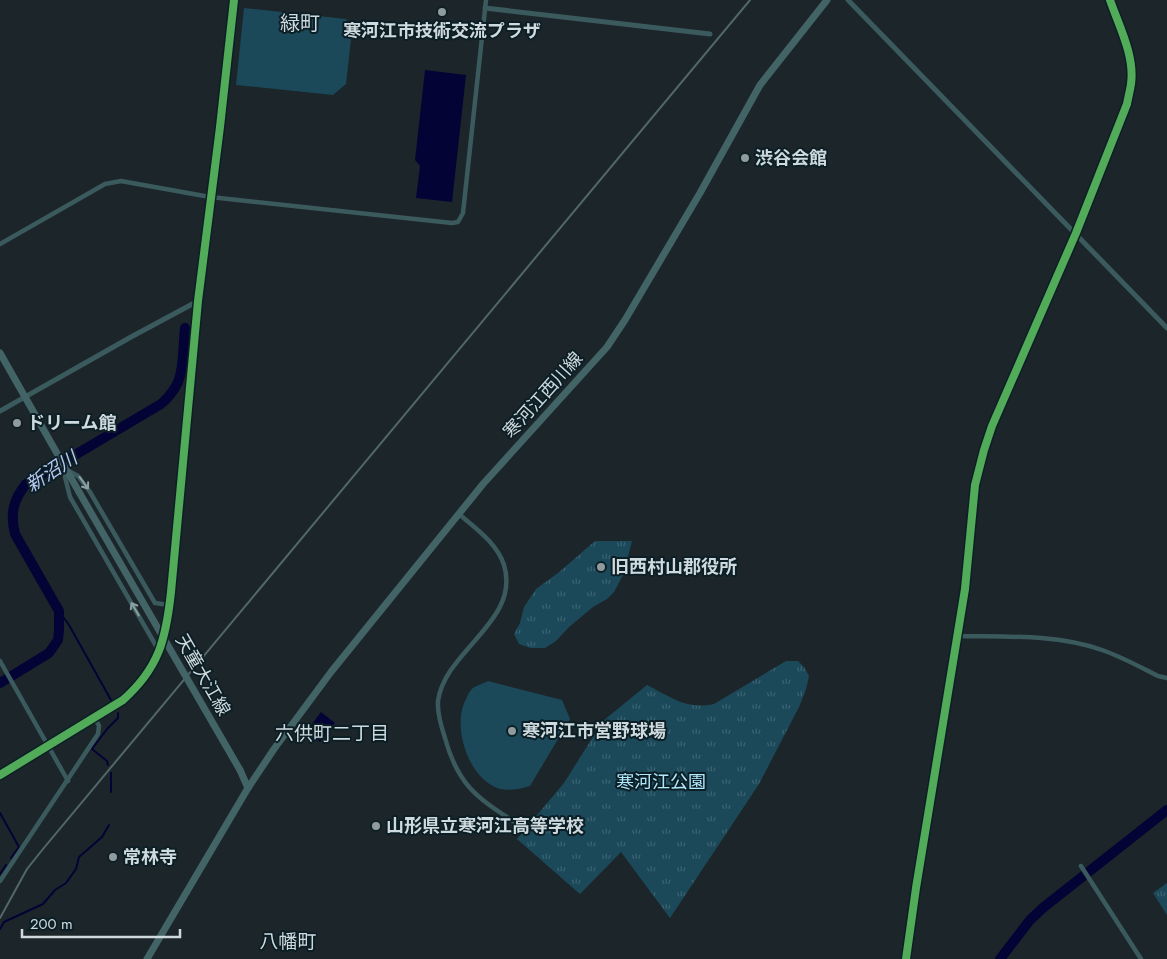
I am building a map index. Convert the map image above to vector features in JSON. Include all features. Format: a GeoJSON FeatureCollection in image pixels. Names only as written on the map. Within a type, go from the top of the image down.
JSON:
{"type":"FeatureCollection","features":[{"type":"Feature","properties":{"kind":"main road","name":"寒河江西川線"},"geometry":{"type":"LineString","coordinates":[[248,788],[274,749],[336,666],[483,484],[607,347],[700,193],[760,85],[827,0]]}},
{"type":"Feature","properties":{"kind":"main road","name":"天童大江線"},"geometry":{"type":"LineString","coordinates":[[0,353],[240,770],[248,788]]}},
{"type":"Feature","properties":{"kind":"main road"},"geometry":{"type":"LineString","coordinates":[[147,959],[248,788]]}},
{"type":"Feature","properties":{"kind":"street"},"geometry":{"type":"LineString","coordinates":[[0,774],[123,700],[140,686],[159,651],[167,624],[170,605],[198,300],[234,0]]}},
{"type":"Feature","properties":{"kind":"street"},"geometry":{"type":"LineString","coordinates":[[0,244],[110,182],[131,183],[210,197],[452,223],[458,222],[463,213],[486,0]]}},
{"type":"Feature","properties":{"kind":"street"},"geometry":{"type":"LineString","coordinates":[[848,0],[877,32],[1167,328]]}},
{"type":"Feature","properties":{"kind":"street"},"geometry":{"type":"LineString","coordinates":[[906,959],[965,589],[975,485],[984,450],[1000,407],[1076,233],[1124,110],[1131,84],[1131,67],[1128,51],[1110,0]]}},
{"type":"Feature","properties":{"kind":"street"},"geometry":{"type":"LineString","coordinates":[[485,8],[710,34]]}},
{"type":"Feature","properties":{"kind":"street"},"geometry":{"type":"LineString","coordinates":[[0,411],[198,300]]}},
{"type":"Feature","properties":{"kind":"street"},"geometry":{"type":"LineString","coordinates":[[65,468],[78,476],[90,492],[155,603],[170,605]]}},
{"type":"Feature","properties":{"kind":"street"},"geometry":{"type":"LineString","coordinates":[[65,468],[65,478],[70,497],[159,651]]}},
{"type":"Feature","properties":{"kind":"street"},"geometry":{"type":"LineString","coordinates":[[459,514],[492,544],[499,554],[506,573],[505,591],[497,611],[445,680],[438,702],[439,714],[452,762],[460,778],[480,798],[522,827]]}},
{"type":"Feature","properties":{"kind":"street"},"geometry":{"type":"LineString","coordinates":[[958,636],[1038,638],[1079,644],[1110,653],[1158,676],[1167,678]]}},
{"type":"Feature","properties":{"kind":"street"},"geometry":{"type":"LineString","coordinates":[[0,661],[68,781]]}},
{"type":"Feature","properties":{"kind":"street"},"geometry":{"type":"LineString","coordinates":[[0,881],[98,734],[100,726],[95,718]]}},
{"type":"Feature","properties":{"kind":"street"},"geometry":{"type":"LineString","coordinates":[[1081,866],[1141,959]]}},
{"type":"Feature","properties":{"kind":"green space"},"geometry":{"type":"Polygon","coordinates":[[[244,8],[346,19],[352,30],[346,84],[333,95],[236,85],[244,8]]]}},
{"type":"Feature","properties":{"kind":"green space"},"geometry":{"type":"Polygon","coordinates":[[[595,541],[632,541],[623,575],[614,592],[607,599],[593,607],[569,627],[556,641],[545,648],[531,648],[519,644],[514,634],[520,623],[524,607],[536,589],[595,541]]]}},
{"type":"Feature","properties":{"kind":"green space","name":"寒河江公園"},"geometry":{"type":"Polygon","coordinates":[[[786,661],[798,661],[809,676],[799,707],[759,784],[670,918],[621,852],[580,894],[517,839],[564,783],[603,721],[647,685],[687,704],[714,704],[786,661]]]}},
{"type":"Feature","properties":{"kind":"green space"},"geometry":{"type":"Polygon","coordinates":[[[488,681],[562,700],[570,719],[530,786],[508,790],[489,784],[472,764],[466,752],[461,725],[465,701],[474,687],[488,681]]]}},
{"type":"Feature","properties":{"kind":"green space"},"geometry":{"type":"Polygon","coordinates":[[[1167,883],[1167,915],[1153,893],[1167,883]]]}},
{"type":"Feature","properties":{"kind":"shaded area"},"geometry":{"type":"Polygon","coordinates":[[[425,70],[466,75],[452,202],[416,198],[420,166],[415,160],[425,70]]]}},
{"type":"Feature","properties":{"kind":"shaded area"},"geometry":{"type":"Polygon","coordinates":[[[321,712],[335,723],[320,742],[307,731],[321,712]]]}},
{"type":"Feature","properties":{"kind":"waterway","name":"新沼川"},"geometry":{"type":"LineString","coordinates":[[0,683],[49,653],[58,640],[59,630],[59,611],[15,534],[13,514],[18,496],[26,484],[165,400],[179,380],[185,328]]}},
{"type":"Feature","properties":{"kind":"waterway"},"geometry":{"type":"LineString","coordinates":[[59,611],[69,625],[111,700]]}},
{"type":"Feature","properties":{"kind":"waterway"},"geometry":{"type":"LineString","coordinates":[[108,765],[107,761],[92,749],[118,718],[118,713]]}},
{"type":"Feature","properties":{"kind":"waterway"},"geometry":{"type":"LineString","coordinates":[[111,773],[111,792]]}},
{"type":"Feature","properties":{"kind":"waterway"},"geometry":{"type":"LineString","coordinates":[[1000,959],[1030,920],[1044,907],[1167,810]]}},
{"type":"Feature","properties":{"kind":"waterway"},"geometry":{"type":"LineString","coordinates":[[0,813],[19,847],[11,858]]}},
{"type":"Feature","properties":{"kind":"waterway"},"geometry":{"type":"LineString","coordinates":[[0,929],[4,922],[43,904],[55,890],[66,883],[76,869],[79,857],[102,837],[109,825]]}},
{"type":"Feature","properties":{"kind":"waterway"},"geometry":{"type":"LineString","coordinates":[[0,874],[6,865]]}},
{"type":"Feature","properties":{"kind":"railway"},"geometry":{"type":"LineString","coordinates":[[0,918],[27,869],[43,849],[750,0]]}},
{"type":"Feature","properties":{"kind":"cycle path"},"geometry":{"type":"LineString","coordinates":[[0,775],[123,700],[145,676],[159,652],[171,592],[198,301],[234,0]]}},
{"type":"Feature","properties":{"kind":"cycle path"},"geometry":{"type":"LineString","coordinates":[[906,959],[965,589],[975,485],[984,450],[992,426],[1076,233],[1127,104],[1131,84],[1131,63],[1110,0]]}},
{"type":"Feature","properties":{"kind":"place","name":"寒河江市技術交流プラザ"},"geometry":{"type":"Point","coordinates":[442,12]}},
{"type":"Feature","properties":{"kind":"place","name":"渋谷会館"},"geometry":{"type":"Point","coordinates":[745,158]}},
{"type":"Feature","properties":{"kind":"place","name":"ドリーム館"},"geometry":{"type":"Point","coordinates":[17,423]}},
{"type":"Feature","properties":{"kind":"place","name":"旧西村山郡役所"},"geometry":{"type":"Point","coordinates":[601,567]}},
{"type":"Feature","properties":{"kind":"place","name":"寒河江市営野球場"},"geometry":{"type":"Point","coordinates":[512,731]}},
{"type":"Feature","properties":{"kind":"place","name":"山形県立寒河江高等学校"},"geometry":{"type":"Point","coordinates":[376,826]}},
{"type":"Feature","properties":{"kind":"place","name":"常林寺"},"geometry":{"type":"Point","coordinates":[113,857]}},
{"type":"Feature","properties":{"kind":"district","name":"緑町"},"geometry":{"type":"Point","coordinates":[300,23]}},
{"type":"Feature","properties":{"kind":"district","name":"六供町二丁目"},"geometry":{"type":"Point","coordinates":[332,733]}},
{"type":"Feature","properties":{"kind":"district","name":"八幡町"},"geometry":{"type":"Point","coordinates":[288,941]}}]}
